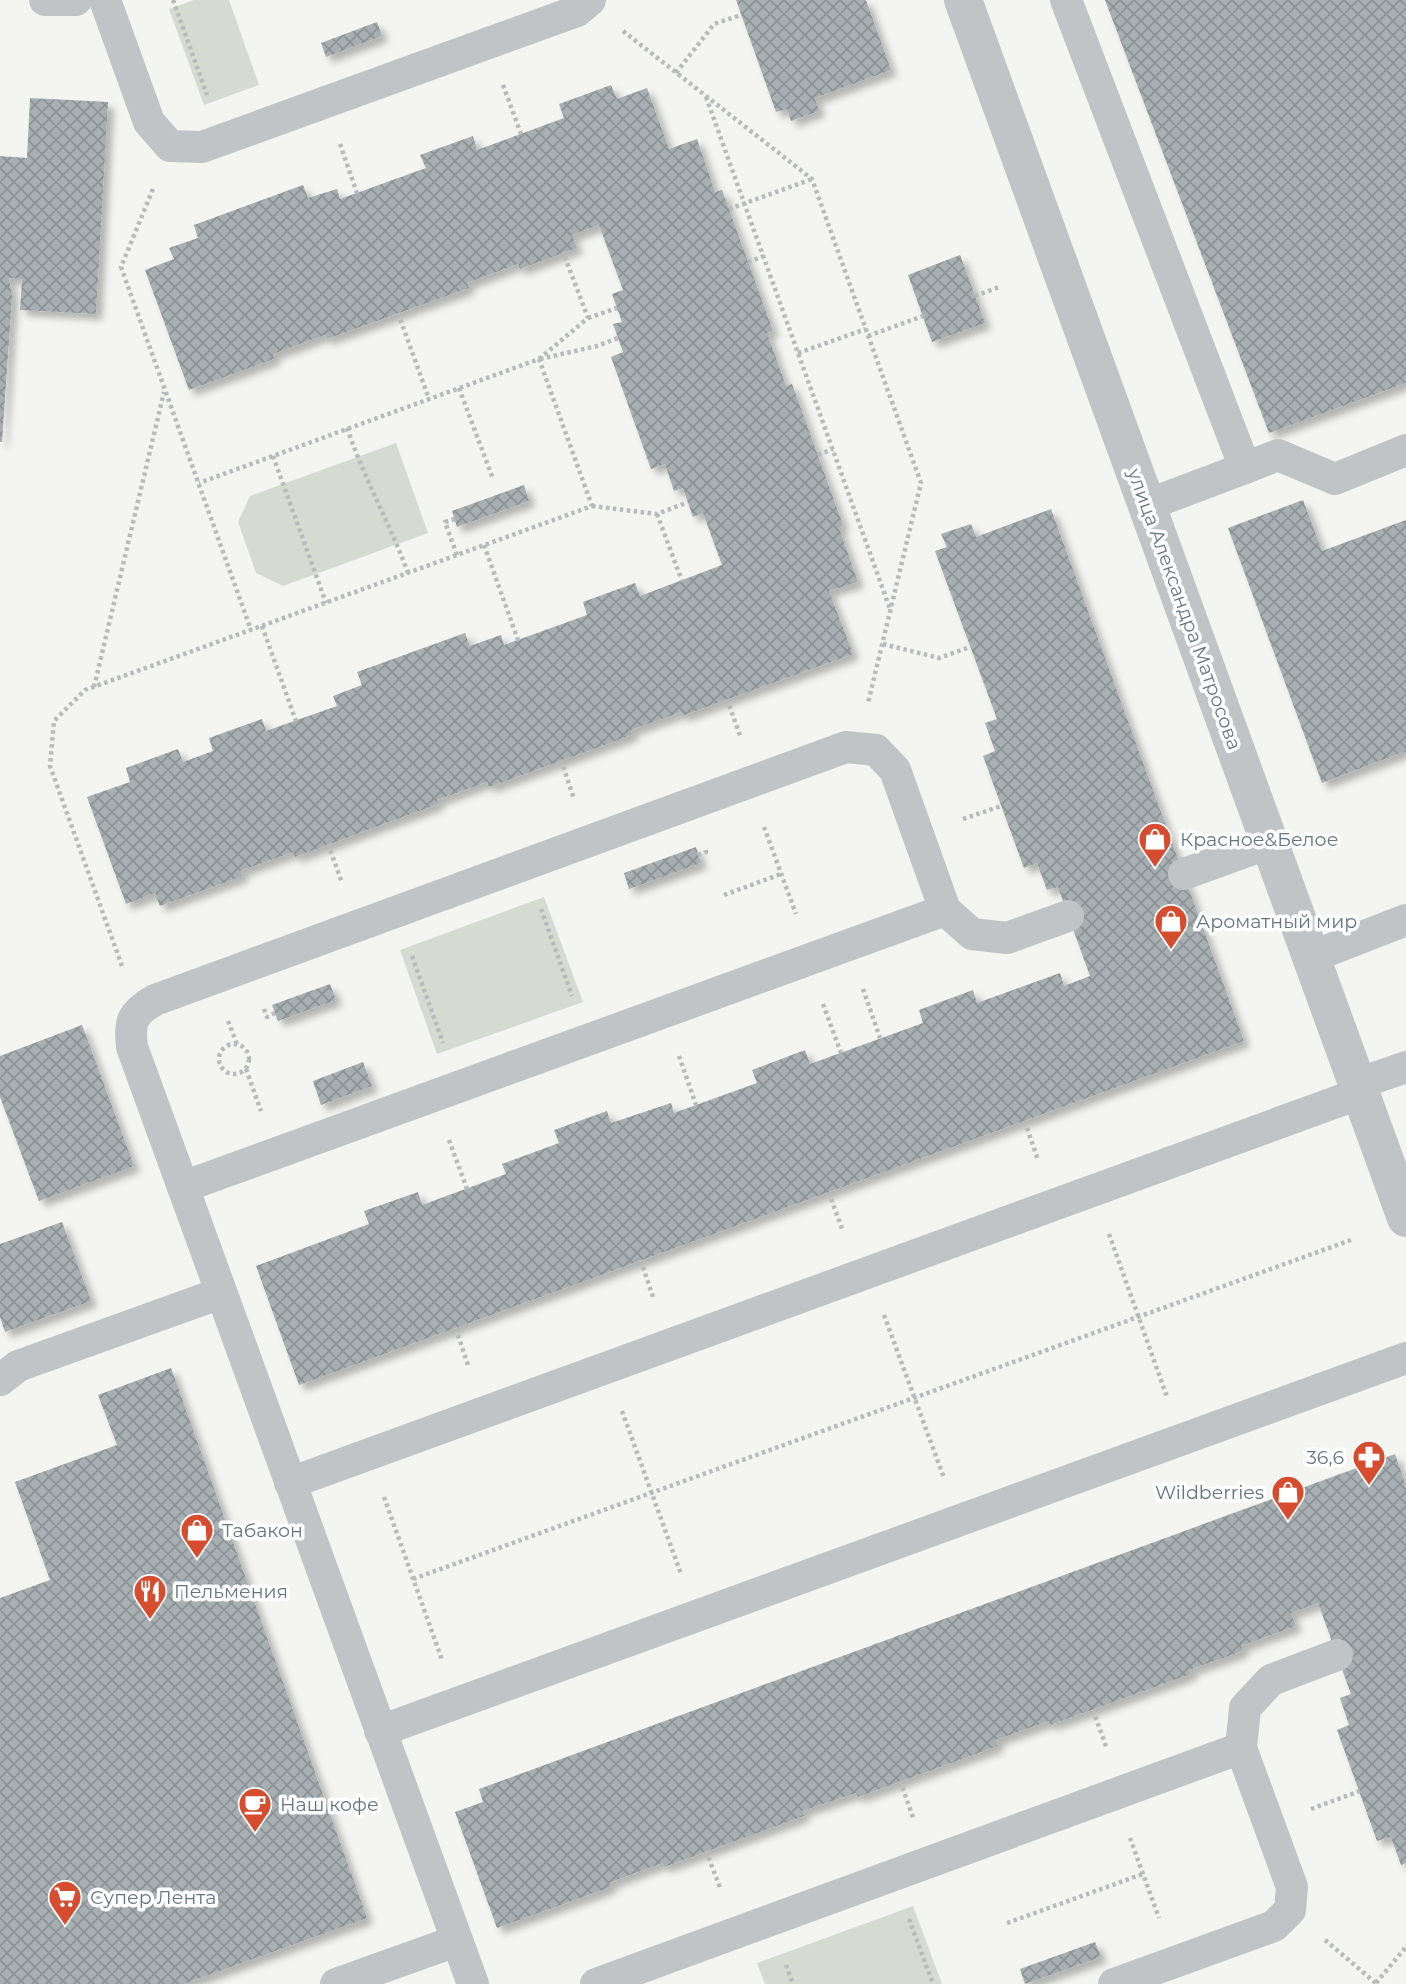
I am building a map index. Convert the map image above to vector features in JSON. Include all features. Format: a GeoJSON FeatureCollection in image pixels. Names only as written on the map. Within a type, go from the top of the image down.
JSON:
{"type":"FeatureCollection","features":[{"type":"Feature","properties":{"kind":"street","name":"улица Александра Матросова"},"geometry":{"type":"LineString","coordinates":[[964,0],[1406,1218]]}},
{"type":"Feature","properties":{"kind":"lane"},"geometry":{"type":"LineString","coordinates":[[44,0],[76,0]]}},
{"type":"Feature","properties":{"kind":"lane"},"geometry":{"type":"LineString","coordinates":[[104,0],[149,122],[170,146],[202,147],[577,11],[590,0]]}},
{"type":"Feature","properties":{"kind":"lane"},"geometry":{"type":"LineString","coordinates":[[1066,0],[1245,468]]}},
{"type":"Feature","properties":{"kind":"lane"},"geometry":{"type":"LineString","coordinates":[[1147,505],[1278,455],[1335,479],[1406,450]]}},
{"type":"Feature","properties":{"kind":"lane"},"geometry":{"type":"LineString","coordinates":[[473,1984],[132,1048],[130,1027],[138,1010],[155,1000],[213,978],[846,747],[876,750],[895,770],[945,910],[971,934],[1007,938],[1068,916]]}},
{"type":"Feature","properties":{"kind":"lane"},"geometry":{"type":"LineString","coordinates":[[1184,874],[1269,843]]}},
{"type":"Feature","properties":{"kind":"lane"},"geometry":{"type":"LineString","coordinates":[[183,1188],[945,910]]}},
{"type":"Feature","properties":{"kind":"lane"},"geometry":{"type":"LineString","coordinates":[[1311,957],[1406,920]]}},
{"type":"Feature","properties":{"kind":"lane"},"geometry":{"type":"LineString","coordinates":[[290,1482],[1093,1190],[1359,1089],[1406,1066]]}},
{"type":"Feature","properties":{"kind":"lane"},"geometry":{"type":"LineString","coordinates":[[0,1380],[18,1366],[221,1293]]}},
{"type":"Feature","properties":{"kind":"lane"},"geometry":{"type":"LineString","coordinates":[[380,1731],[1406,1358]]}},
{"type":"Feature","properties":{"kind":"lane"},"geometry":{"type":"LineString","coordinates":[[1114,1984],[1274,1926],[1290,1910],[1292,1887],[1241,1748],[1245,1708],[1271,1679],[1337,1655]]}},
{"type":"Feature","properties":{"kind":"lane"},"geometry":{"type":"LineString","coordinates":[[596,1984],[1241,1748]]}},
{"type":"Feature","properties":{"kind":"lane"},"geometry":{"type":"LineString","coordinates":[[336,1984],[407,1972],[456,1941]]}},
{"type":"Feature","properties":{"kind":"path"},"geometry":{"type":"LineString","coordinates":[[173,0],[210,103]]}},
{"type":"Feature","properties":{"kind":"path"},"geometry":{"type":"LineString","coordinates":[[676,73],[714,24],[741,15]]}},
{"type":"Feature","properties":{"kind":"path"},"geometry":{"type":"LineString","coordinates":[[612,22],[812,180],[866,328],[921,483],[864,718],[876,750]]}},
{"type":"Feature","properties":{"kind":"path"},"geometry":{"type":"LineString","coordinates":[[706,96],[891,610]]}},
{"type":"Feature","properties":{"kind":"path"},"geometry":{"type":"LineString","coordinates":[[170,146],[121,267],[251,630]]}},
{"type":"Feature","properties":{"kind":"path"},"geometry":{"type":"LineString","coordinates":[[729,209],[812,180]]}},
{"type":"Feature","properties":{"kind":"path"},"geometry":{"type":"LineString","coordinates":[[563,253],[588,318]]}},
{"type":"Feature","properties":{"kind":"path"},"geometry":{"type":"LineString","coordinates":[[748,261],[764,256]]}},
{"type":"Feature","properties":{"kind":"path"},"geometry":{"type":"LineString","coordinates":[[975,296],[999,287]]}},
{"type":"Feature","properties":{"kind":"path"},"geometry":{"type":"LineString","coordinates":[[539,359],[588,318],[617,308]]}},
{"type":"Feature","properties":{"kind":"path"},"geometry":{"type":"LineString","coordinates":[[398,313],[429,399]]}},
{"type":"Feature","properties":{"kind":"path"},"geometry":{"type":"LineString","coordinates":[[868,336],[923,316]]}},
{"type":"Feature","properties":{"kind":"path"},"geometry":{"type":"LineString","coordinates":[[798,353],[866,328]]}},
{"type":"Feature","properties":{"kind":"path"},"geometry":{"type":"LineString","coordinates":[[199,483],[539,359],[597,346],[618,338]]}},
{"type":"Feature","properties":{"kind":"path"},"geometry":{"type":"LineString","coordinates":[[539,359],[592,506]]}},
{"type":"Feature","properties":{"kind":"path"},"geometry":{"type":"LineString","coordinates":[[459,387],[493,480]]}},
{"type":"Feature","properties":{"kind":"path"},"geometry":{"type":"LineString","coordinates":[[94,688],[165,391]]}},
{"type":"Feature","properties":{"kind":"path"},"geometry":{"type":"LineString","coordinates":[[347,428],[408,573]]}},
{"type":"Feature","properties":{"kind":"path"},"geometry":{"type":"LineString","coordinates":[[818,455],[833,449]]}},
{"type":"Feature","properties":{"kind":"path"},"geometry":{"type":"LineString","coordinates":[[273,456],[326,603]]}},
{"type":"Feature","properties":{"kind":"path"},"geometry":{"type":"LineString","coordinates":[[138,1010],[50,766],[54,721],[85,691],[592,506],[656,514],[688,502]]}},
{"type":"Feature","properties":{"kind":"path"},"geometry":{"type":"LineString","coordinates":[[656,514],[681,581]]}},
{"type":"Feature","properties":{"kind":"path"},"geometry":{"type":"LineString","coordinates":[[455,519],[445,523],[457,555]]}},
{"type":"Feature","properties":{"kind":"path"},"geometry":{"type":"LineString","coordinates":[[484,545],[518,640]]}},
{"type":"Feature","properties":{"kind":"path"},"geometry":{"type":"LineString","coordinates":[[262,626],[296,721]]}},
{"type":"Feature","properties":{"kind":"path"},"geometry":{"type":"LineString","coordinates":[[883,644],[939,658],[971,646]]}},
{"type":"Feature","properties":{"kind":"path"},"geometry":{"type":"LineString","coordinates":[[748,783],[812,958]]}},
{"type":"Feature","properties":{"kind":"path"},"geometry":{"type":"LineString","coordinates":[[724,895],[782,874]]}},
{"type":"Feature","properties":{"kind":"path"},"geometry":{"type":"LineString","coordinates":[[538,900],[575,1004]]}},
{"type":"Feature","properties":{"kind":"path"},"geometry":{"type":"LineString","coordinates":[[408,947],[446,1051]]}},
{"type":"Feature","properties":{"kind":"path"},"geometry":{"type":"LineString","coordinates":[[229,1045],[244,1047],[249,1054],[250,1062],[239,1074],[224,1071],[220,1065],[222,1050],[229,1045]]}},
{"type":"Feature","properties":{"kind":"path"},"geometry":{"type":"LineString","coordinates":[[1027,1128],[1041,1166]]}},
{"type":"Feature","properties":{"kind":"path"},"geometry":{"type":"LineString","coordinates":[[1093,1190],[1182,1439]]}},
{"type":"Feature","properties":{"kind":"path"},"geometry":{"type":"LineString","coordinates":[[831,1199],[845,1237]]}},
{"type":"Feature","properties":{"kind":"path"},"geometry":{"type":"LineString","coordinates":[[413,1579],[1351,1240]]}},
{"type":"Feature","properties":{"kind":"path"},"geometry":{"type":"LineString","coordinates":[[643,1267],[657,1306]]}},
{"type":"Feature","properties":{"kind":"path"},"geometry":{"type":"LineString","coordinates":[[869,1272],[959,1521]]}},
{"type":"Feature","properties":{"kind":"path"},"geometry":{"type":"LineString","coordinates":[[458,1335],[471,1373]]}},
{"type":"Feature","properties":{"kind":"path"},"geometry":{"type":"LineString","coordinates":[[606,1367],[697,1616]]}},
{"type":"Feature","properties":{"kind":"path"},"geometry":{"type":"LineString","coordinates":[[369,1453],[457,1703]]}},
{"type":"Feature","properties":{"kind":"path"},"geometry":{"type":"LineString","coordinates":[[1114,1795],[1175,1962]]}},
{"type":"Feature","properties":{"kind":"path"},"geometry":{"type":"LineString","coordinates":[[1007,1923],[1143,1874]]}},
{"type":"Feature","properties":{"kind":"path"},"geometry":{"type":"LineString","coordinates":[[905,1909],[933,1984]]}},
{"type":"Feature","properties":{"kind":"path"},"geometry":{"type":"LineString","coordinates":[[1290,1910],[1376,1984],[1406,1947]]}},
{"type":"Feature","properties":{"kind":"path"},"geometry":{"type":"LineString","coordinates":[[782,1954],[793,1984]]}},
{"type":"Feature","properties":{"kind":"shaded area"},"geometry":{"type":"Polygon","coordinates":[[[194,0],[229,0],[259,85],[204,105],[169,9],[194,0]]]}},
{"type":"Feature","properties":{"kind":"shaded area"},"geometry":{"type":"Polygon","coordinates":[[[396,443],[428,533],[283,586],[256,573],[238,522],[250,496],[396,443]]]}},
{"type":"Feature","properties":{"kind":"shaded area"},"geometry":{"type":"Polygon","coordinates":[[[544,897],[583,1002],[437,1054],[400,950],[544,897]]]}},
{"type":"Feature","properties":{"kind":"shaded area"},"geometry":{"type":"Polygon","coordinates":[[[913,1906],[942,1984],[765,1984],[757,1963],[913,1906]]]}},
{"type":"Feature","properties":{"kind":"building"},"geometry":{"type":"Polygon","coordinates":[[[736,0],[866,0],[891,70],[815,98],[819,111],[791,121],[787,109],[776,112],[736,0]]]}},
{"type":"Feature","properties":{"kind":"building"},"geometry":{"type":"Polygon","coordinates":[[[1105,0],[1406,0],[1406,383],[1269,433],[1105,0]]]}},
{"type":"Feature","properties":{"kind":"building"},"geometry":{"type":"Polygon","coordinates":[[[377,22],[382,36],[326,57],[321,43],[377,22]]]}},
{"type":"Feature","properties":{"kind":"building"},"geometry":{"type":"Polygon","coordinates":[[[611,85],[617,99],[647,88],[669,149],[697,139],[715,192],[722,190],[773,331],[767,333],[786,386],[792,384],[843,525],[839,528],[858,582],[829,591],[853,654],[682,716],[681,712],[631,730],[632,735],[489,787],[487,782],[437,800],[438,804],[295,857],[293,852],[240,871],[243,876],[160,906],[155,893],[126,904],[87,797],[130,782],[126,768],[178,749],[183,762],[213,751],[209,738],[262,719],[266,731],[337,706],[333,696],[362,685],[357,672],[465,633],[470,646],[501,635],[504,645],[587,615],[583,602],[635,583],[640,596],[722,565],[703,513],[693,517],[683,488],[674,491],[665,464],[651,469],[611,357],[623,352],[613,324],[622,322],[612,294],[623,290],[599,225],[572,235],[577,248],[520,269],[518,264],[467,283],[469,288],[327,339],[325,335],[273,354],[274,359],[189,390],[145,270],[174,259],[169,248],[198,238],[194,225],[303,185],[308,198],[337,189],[340,199],[426,168],[420,155],[473,136],[477,150],[564,118],[559,104],[611,85]]]}},
{"type":"Feature","properties":{"kind":"building"},"geometry":{"type":"Polygon","coordinates":[[[30,98],[108,102],[96,314],[20,310],[22,279],[9,278],[12,296],[0,442],[0,156],[27,158],[30,98]]]}},
{"type":"Feature","properties":{"kind":"building"},"geometry":{"type":"Polygon","coordinates":[[[960,255],[985,323],[932,342],[908,275],[960,255]]]}},
{"type":"Feature","properties":{"kind":"building"},"geometry":{"type":"Polygon","coordinates":[[[524,485],[529,501],[457,527],[452,511],[524,485]]]}},
{"type":"Feature","properties":{"kind":"building"},"geometry":{"type":"Polygon","coordinates":[[[1303,500],[1322,551],[1406,520],[1406,751],[1322,783],[1228,528],[1303,500]]]}},
{"type":"Feature","properties":{"kind":"building"},"geometry":{"type":"Polygon","coordinates":[[[1051,509],[1244,1041],[299,1385],[256,1266],[369,1224],[364,1211],[418,1192],[422,1205],[506,1174],[502,1164],[559,1143],[554,1130],[607,1111],[611,1123],[671,1103],[674,1113],[757,1083],[752,1070],[805,1050],[810,1064],[923,1023],[919,1010],[973,990],[977,1003],[1060,973],[1064,986],[1090,976],[1058,887],[1047,890],[1037,863],[1024,868],[983,756],[995,751],[985,723],[997,719],[935,551],[947,547],[941,534],[971,524],[976,537],[1051,509]]]}},
{"type":"Feature","properties":{"kind":"building"},"geometry":{"type":"Polygon","coordinates":[[[696,847],[701,863],[629,889],[624,873],[696,847]]]}},
{"type":"Feature","properties":{"kind":"building"},"geometry":{"type":"Polygon","coordinates":[[[330,984],[336,1000],[278,1021],[272,1005],[330,984]]]}},
{"type":"Feature","properties":{"kind":"building"},"geometry":{"type":"Polygon","coordinates":[[[82,1025],[134,1166],[39,1201],[0,1097],[0,1056],[82,1025]]]}},
{"type":"Feature","properties":{"kind":"building"},"geometry":{"type":"Polygon","coordinates":[[[363,1062],[372,1086],[321,1105],[313,1081],[363,1062]]]}},
{"type":"Feature","properties":{"kind":"building"},"geometry":{"type":"Polygon","coordinates":[[[62,1222],[91,1301],[5,1332],[0,1317],[0,1244],[62,1222]]]}},
{"type":"Feature","properties":{"kind":"building"},"geometry":{"type":"Polygon","coordinates":[[[171,1368],[367,1918],[184,1984],[0,1984],[0,1598],[50,1580],[15,1482],[117,1445],[98,1395],[171,1368]]]}},
{"type":"Feature","properties":{"kind":"building"},"geometry":{"type":"Polygon","coordinates":[[[1395,1454],[1406,1486],[1406,1863],[1401,1865],[1391,1837],[1377,1841],[1337,1730],[1349,1725],[1340,1698],[1351,1694],[1318,1603],[1291,1613],[1296,1626],[1241,1646],[1243,1651],[1189,1670],[1191,1674],[1050,1725],[1049,1721],[996,1740],[998,1746],[858,1797],[856,1793],[802,1811],[804,1816],[664,1867],[662,1863],[609,1883],[611,1887],[497,1928],[455,1812],[483,1802],[479,1789],[1395,1454]]]}},
{"type":"Feature","properties":{"kind":"building"},"geometry":{"type":"Polygon","coordinates":[[[1095,1942],[1101,1957],[1025,1984],[1020,1969],[1095,1942]]]}},
{"type":"Feature","properties":{"kind":"place","name":"Красное&Белое"},"geometry":{"type":"Point","coordinates":[1155,869]}},
{"type":"Feature","properties":{"kind":"place","name":"Ароматный мир"},"geometry":{"type":"Point","coordinates":[1171,951]}},
{"type":"Feature","properties":{"kind":"place","name":"36,6"},"geometry":{"type":"Point","coordinates":[1369,1487]}},
{"type":"Feature","properties":{"kind":"place","name":"Wildberries"},"geometry":{"type":"Point","coordinates":[1288,1522]}},
{"type":"Feature","properties":{"kind":"place","name":"Табакон"},"geometry":{"type":"Point","coordinates":[197,1560]}},
{"type":"Feature","properties":{"kind":"place","name":"Пельмения"},"geometry":{"type":"Point","coordinates":[150,1621]}},
{"type":"Feature","properties":{"kind":"place","name":"Наш кофе"},"geometry":{"type":"Point","coordinates":[255,1834]}},
{"type":"Feature","properties":{"kind":"place","name":"Супер Лента"},"geometry":{"type":"Point","coordinates":[65,1927]}}]}
